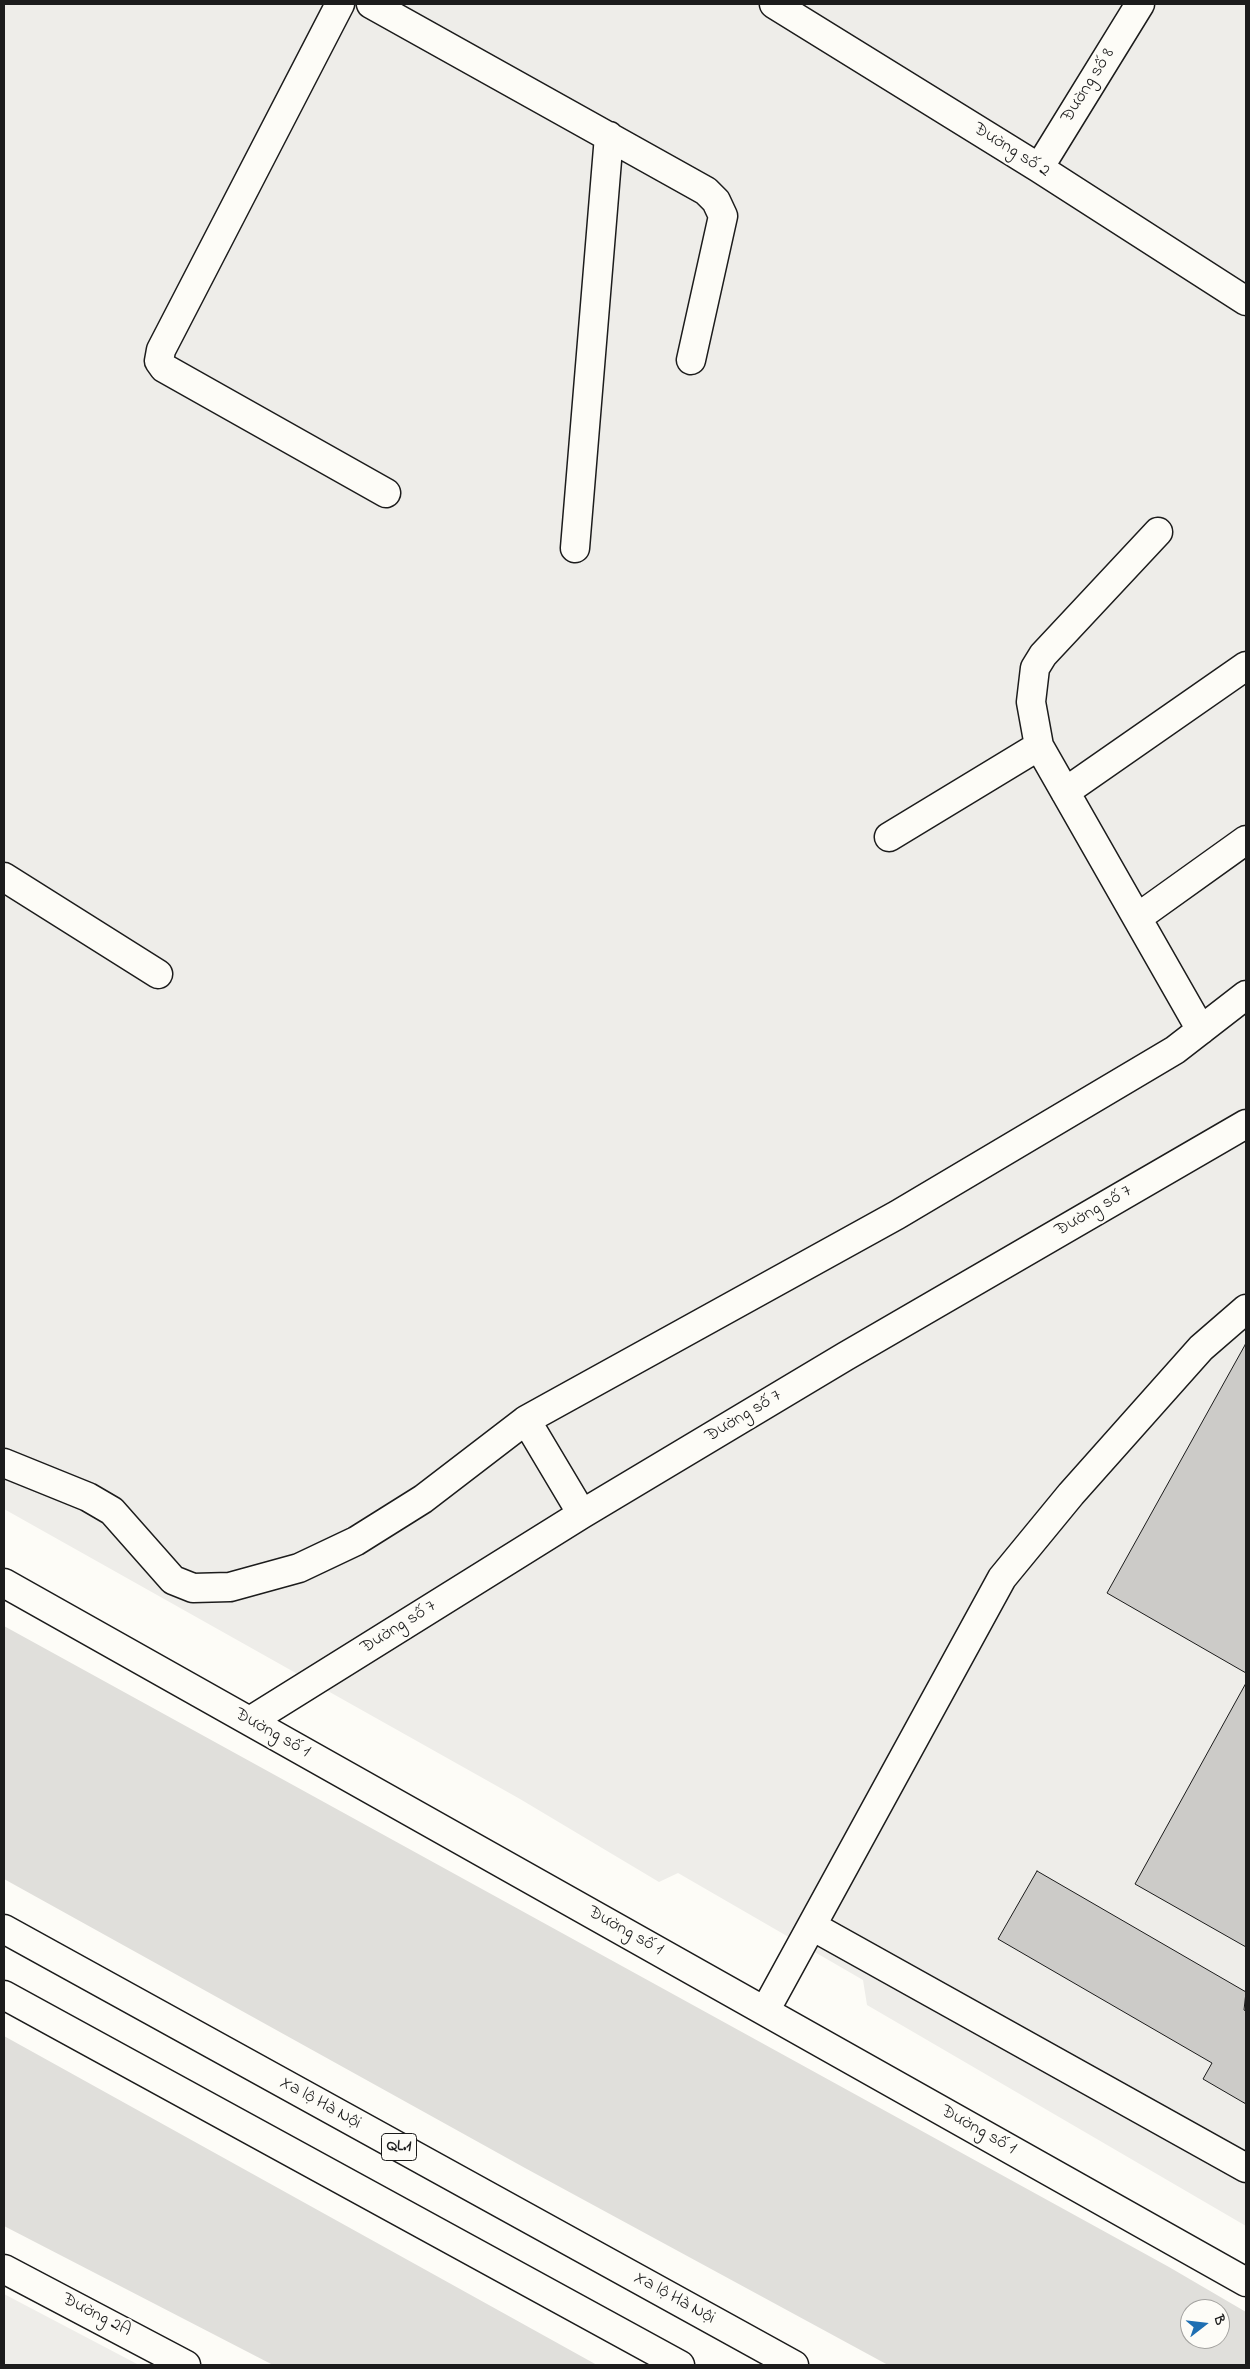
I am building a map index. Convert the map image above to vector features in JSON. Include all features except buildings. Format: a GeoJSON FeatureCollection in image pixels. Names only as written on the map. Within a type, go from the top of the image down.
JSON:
{"type":"FeatureCollection","features":[{"type":"Feature","properties":{"kind":"main road"},"geometry":{"type":"LineString","coordinates":[[340,4],[161,350],[159,361],[164,368],[386,493]]}},
{"type":"Feature","properties":{"kind":"main road"},"geometry":{"type":"LineString","coordinates":[[371,4],[706,191],[716,201],[723,216],[691,360]]}},
{"type":"Feature","properties":{"kind":"main road","name":"Đường số 2"},"geometry":{"type":"LineString","coordinates":[[774,4],[1039,168],[1246,301]]}},
{"type":"Feature","properties":{"kind":"main road","name":"Đường số 8"},"geometry":{"type":"LineString","coordinates":[[1039,168],[1140,4]]}},
{"type":"Feature","properties":{"kind":"main road"},"geometry":{"type":"LineString","coordinates":[[575,548],[609,136]]}},
{"type":"Feature","properties":{"kind":"main road"},"geometry":{"type":"LineString","coordinates":[[1158,532],[1043,655],[1035,668],[1031,702],[1039,746],[1200,1030]]}},
{"type":"Feature","properties":{"kind":"main road"},"geometry":{"type":"LineString","coordinates":[[1065,792],[1246,666]]}},
{"type":"Feature","properties":{"kind":"main road"},"geometry":{"type":"LineString","coordinates":[[889,837],[1039,746]]}},
{"type":"Feature","properties":{"kind":"main road"},"geometry":{"type":"LineString","coordinates":[[1137,918],[1246,840]]}},
{"type":"Feature","properties":{"kind":"main road"},"geometry":{"type":"LineString","coordinates":[[4,877],[158,974]]}},
{"type":"Feature","properties":{"kind":"main road"},"geometry":{"type":"LineString","coordinates":[[4,1463],[88,1497],[112,1511],[173,1580],[193,1588],[230,1587],[299,1568],[356,1541],[423,1499],[526,1420],[897,1214],[1175,1050],[1246,995]]}},
{"type":"Feature","properties":{"kind":"main road","name":"Đường số 7"},"geometry":{"type":"LineString","coordinates":[[250,1721],[582,1514],[846,1356],[1246,1124]]}},
{"type":"Feature","properties":{"kind":"main road"},"geometry":{"type":"LineString","coordinates":[[765,2011],[1002,1578],[1070,1494],[1201,1348],[1246,1309]]}},
{"type":"Feature","properties":{"kind":"main road"},"geometry":{"type":"LineString","coordinates":[[526,1420],[582,1514]]}},
{"type":"Feature","properties":{"kind":"main road","name":"Đường số 1"},"geometry":{"type":"LineString","coordinates":[[4,1583],[1246,2282]]}},
{"type":"Feature","properties":{"kind":"main road"},"geometry":{"type":"LineString","coordinates":[[812,1926],[1246,2168]]}},
{"type":"Feature","properties":{"kind":"main road","name":"Xa lộ Hà Nội"},"geometry":{"type":"LineString","coordinates":[[4,1929],[794,2365]]}},
{"type":"Feature","properties":{"kind":"main road"},"geometry":{"type":"LineString","coordinates":[[4,1995],[680,2365]]}},
{"type":"Feature","properties":{"kind":"main road","name":"Đường 2A"},"geometry":{"type":"LineString","coordinates":[[4,2269],[186,2365]]}},
{"type":"Feature","properties":{"kind":"shaded area"},"geometry":{"type":"Polygon","coordinates":[[[4,4],[1246,4],[1246,2226],[867,2005],[863,1980],[678,1873],[659,1882],[520,1799],[4,1509],[4,4]]]}},
{"type":"Feature","properties":{"kind":"shaded area"},"geometry":{"type":"Polygon","coordinates":[[[4,1626],[1169,2267],[1224,2299],[1180,2299],[1180,2349],[1230,2349],[1230,2303],[1246,2312],[1246,2365],[888,2365],[525,2168],[4,1879],[4,1626]]]}},
{"type":"Feature","properties":{"kind":"shaded area"},"geometry":{"type":"Polygon","coordinates":[[[4,2036],[597,2365],[273,2365],[4,2226],[4,2036]]]}},
{"type":"Feature","properties":{"kind":"shaded area"},"geometry":{"type":"Polygon","coordinates":[[[4,2294],[139,2365],[4,2365],[4,2294]]]}}]}
